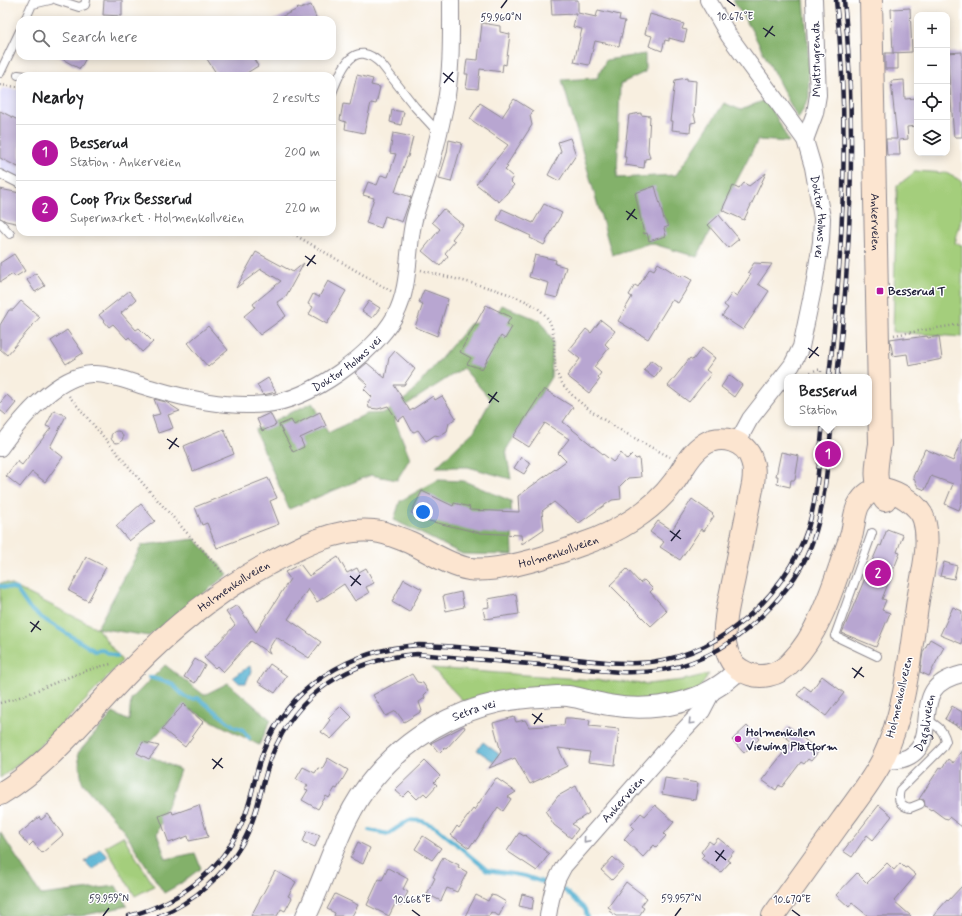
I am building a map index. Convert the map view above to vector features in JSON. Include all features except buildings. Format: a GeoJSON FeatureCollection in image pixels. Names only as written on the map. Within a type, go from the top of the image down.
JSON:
{"type":"FeatureCollection","features":[{"type":"Feature","properties":{"kind":"main road","name":"Ankerveien"},"geometry":{"type":"LineString","coordinates":[[871,0],[880,444],[888,462],[890,496]]}},
{"type":"Feature","properties":{"kind":"main road","name":"Holmenkollveien"},"geometry":{"type":"LineString","coordinates":[[0,794],[33,770],[54,752],[131,670],[173,630],[233,585],[267,564],[316,541],[355,530],[374,531],[389,534],[450,562],[468,568],[500,567],[553,554],[585,544],[616,530],[638,515],[666,491],[692,455],[702,445],[717,439],[737,443]]}},
{"type":"Feature","properties":{"kind":"main road"},"geometry":{"type":"LineString","coordinates":[[737,443],[746,450],[752,459],[754,475],[728,604],[725,631],[727,651],[731,660],[739,669],[751,675],[768,676],[782,670],[793,661],[849,568],[868,516],[890,496]]}},
{"type":"Feature","properties":{"kind":"main road","name":"Holmenkollveien"},"geometry":{"type":"LineString","coordinates":[[773,916],[863,790],[882,760],[894,729],[901,700],[925,553],[926,529],[923,517],[916,507],[890,496]]}},
{"type":"Feature","properties":{"kind":"street","name":"Doktor Holms vei"},"geometry":{"type":"LineString","coordinates":[[0,448],[29,411],[61,386],[75,378],[93,374],[205,401],[250,405],[286,400],[330,378],[371,347],[386,331],[403,298],[414,220],[427,179],[445,105],[451,46],[451,0]]}},
{"type":"Feature","properties":{"kind":"street","name":"Doktor Holms vei"},"geometry":{"type":"LineString","coordinates":[[708,0],[739,50],[805,140],[813,167],[822,218],[822,242],[809,315],[800,348],[792,365],[785,374]]}},
{"type":"Feature","properties":{"kind":"street","name":"Midtstugrenda"},"geometry":{"type":"LineString","coordinates":[[805,140],[815,113],[818,95],[814,0]]}},
{"type":"Feature","properties":{"kind":"street","name":"Doktor Holms vei"},"geometry":{"type":"LineString","coordinates":[[737,443],[750,419],[784,375]]}},
{"type":"Feature","properties":{"kind":"street","name":"Setra vei"},"geometry":{"type":"LineString","coordinates":[[306,916],[340,835],[359,797],[374,777],[404,748],[439,723],[490,703],[526,698],[567,696],[611,706],[654,707],[685,702],[713,690],[728,680],[739,669]]}},
{"type":"Feature","properties":{"kind":"street","name":"Dagaliveien"},"geometry":{"type":"LineString","coordinates":[[882,760],[901,761],[916,751],[924,734],[927,704],[933,691],[945,680],[962,674]]}},
{"type":"Feature","properties":{"kind":"street","name":"Ankerveien"},"geometry":{"type":"LineString","coordinates":[[548,916],[556,878],[564,866],[702,711],[713,690]]}},
{"type":"Feature","properties":{"kind":"lane"},"geometry":{"type":"LineString","coordinates":[[27,16],[33,2],[50,0]]}},
{"type":"Feature","properties":{"kind":"lane"},"geometry":{"type":"LineString","coordinates":[[57,0],[79,8],[85,5],[86,0]]}},
{"type":"Feature","properties":{"kind":"lane"},"geometry":{"type":"LineString","coordinates":[[0,73],[16,39]]}},
{"type":"Feature","properties":{"kind":"lane"},"geometry":{"type":"LineString","coordinates":[[336,84],[344,66],[357,54],[364,53],[376,59],[382,65],[415,107],[438,132]]}},
{"type":"Feature","properties":{"kind":"lane"},"geometry":{"type":"LineString","coordinates":[[0,174],[16,182]]}},
{"type":"Feature","properties":{"kind":"lane"},"geometry":{"type":"LineString","coordinates":[[0,223],[10,234]]}},
{"type":"Feature","properties":{"kind":"lane"},"geometry":{"type":"LineString","coordinates":[[849,568],[835,636],[877,656]]}},
{"type":"Feature","properties":{"kind":"lane"},"geometry":{"type":"LineString","coordinates":[[920,804],[910,808],[901,804],[899,800],[900,790],[942,748],[946,741],[944,733],[937,725],[926,719]]}},
{"type":"Feature","properties":{"kind":"path"},"geometry":{"type":"LineString","coordinates":[[0,85],[16,87]]}},
{"type":"Feature","properties":{"kind":"path"},"geometry":{"type":"LineString","coordinates":[[297,236],[403,298]]}},
{"type":"Feature","properties":{"kind":"path"},"geometry":{"type":"LineString","coordinates":[[407,265],[515,297],[541,310],[553,327],[557,373],[568,389],[595,414],[650,448],[675,459]]}},
{"type":"Feature","properties":{"kind":"path"},"geometry":{"type":"LineString","coordinates":[[894,335],[962,324]]}},
{"type":"Feature","properties":{"kind":"path"},"geometry":{"type":"LineString","coordinates":[[808,374],[818,369],[821,370],[821,372]]}},
{"type":"Feature","properties":{"kind":"path"},"geometry":{"type":"LineString","coordinates":[[61,386],[145,486],[233,585]]}},
{"type":"Feature","properties":{"kind":"path"},"geometry":{"type":"LineString","coordinates":[[0,703],[20,698],[82,670],[116,663]]}},
{"type":"Feature","properties":{"kind":"path"},"geometry":{"type":"LineString","coordinates":[[950,721],[962,728]]}},
{"type":"Feature","properties":{"kind":"shaded area"},"geometry":{"type":"Polygon","coordinates":[[[2,88],[16,90],[16,177],[0,169],[0,92],[2,88]]]}},
{"type":"Feature","properties":{"kind":"green space"},"geometry":{"type":"Polygon","coordinates":[[[733,0],[804,0],[808,49],[809,98],[798,119],[751,29],[733,0]]]}},
{"type":"Feature","properties":{"kind":"green space"},"geometry":{"type":"Polygon","coordinates":[[[645,54],[645,72],[620,84],[617,178],[676,175],[724,103],[741,110],[767,99],[789,142],[758,140],[697,257],[650,243],[612,255],[562,80],[597,78],[606,60],[645,54]]]}},
{"type":"Feature","properties":{"kind":"green space"},"geometry":{"type":"Polygon","coordinates":[[[916,171],[946,173],[962,181],[962,216],[955,243],[962,245],[962,337],[893,332],[897,186],[916,171]]]}},
{"type":"Feature","properties":{"kind":"green space"},"geometry":{"type":"Polygon","coordinates":[[[502,305],[541,321],[553,342],[551,377],[506,450],[511,479],[468,467],[436,467],[474,431],[491,400],[463,368],[403,407],[395,421],[410,458],[397,480],[371,475],[289,509],[255,430],[313,402],[328,433],[366,414],[385,413],[409,396],[470,324],[493,320],[502,305]]]}},
{"type":"Feature","properties":{"kind":"green space"},"geometry":{"type":"Polygon","coordinates":[[[438,480],[464,481],[511,501],[513,555],[462,554],[394,520],[400,501],[438,480]]]}},
{"type":"Feature","properties":{"kind":"green space"},"geometry":{"type":"Polygon","coordinates":[[[195,539],[228,574],[149,636],[97,628],[142,545],[195,539]]]}},
{"type":"Feature","properties":{"kind":"green space"},"geometry":{"type":"Polygon","coordinates":[[[0,583],[7,583],[97,628],[122,661],[49,737],[33,752],[0,778],[0,583]]]}},
{"type":"Feature","properties":{"kind":"green space"},"geometry":{"type":"Polygon","coordinates":[[[165,665],[204,695],[228,683],[271,720],[259,745],[183,706],[141,752],[180,770],[157,834],[166,859],[195,853],[201,868],[180,884],[164,893],[122,828],[82,782],[78,753],[113,713],[129,721],[131,699],[165,665]]]}},
{"type":"Feature","properties":{"kind":"green space"},"geometry":{"type":"Polygon","coordinates":[[[432,668],[647,684],[683,680],[709,674],[698,691],[652,701],[490,695],[463,701],[432,668]]]}},
{"type":"Feature","properties":{"kind":"green space"},"geometry":{"type":"Polygon","coordinates":[[[0,832],[41,895],[116,886],[127,906],[81,916],[0,916],[0,832]]]}},
{"type":"Feature","properties":{"kind":"green space"},"geometry":{"type":"Polygon","coordinates":[[[123,836],[154,886],[135,896],[105,846],[123,836]]]}},
{"type":"Feature","properties":{"kind":"water"},"geometry":{"type":"Polygon","coordinates":[[[250,666],[251,671],[246,683],[239,683],[233,677],[250,666]]]}},
{"type":"Feature","properties":{"kind":"water"},"geometry":{"type":"Polygon","coordinates":[[[483,742],[499,754],[494,762],[477,750],[483,742]]]}},
{"type":"Feature","properties":{"kind":"water"},"geometry":{"type":"Polygon","coordinates":[[[100,848],[108,856],[93,870],[85,862],[100,848]]]}},
{"type":"Feature","properties":{"kind":"waterway"},"geometry":{"type":"LineString","coordinates":[[0,586],[16,589],[29,608],[42,618],[95,651],[102,650],[117,657]]}},
{"type":"Feature","properties":{"kind":"waterway"},"geometry":{"type":"LineString","coordinates":[[149,677],[171,683],[188,698],[198,698],[235,727],[242,729],[249,738]]}},
{"type":"Feature","properties":{"kind":"waterway"},"geometry":{"type":"LineString","coordinates":[[369,830],[388,834],[409,820],[422,821],[436,827],[487,870],[525,876],[545,883]]}},
{"type":"Feature","properties":{"kind":"waterway"},"geometry":{"type":"LineString","coordinates":[[564,890],[585,909],[587,916]]}},
{"type":"Feature","properties":{"kind":"railway"},"geometry":{"type":"LineString","coordinates":[[829,374],[841,236],[844,142],[843,94],[836,0]]}},
{"type":"Feature","properties":{"kind":"railway"},"geometry":{"type":"LineString","coordinates":[[837,374],[846,283],[851,189],[850,94],[844,0]]}},
{"type":"Feature","properties":{"kind":"railway"},"geometry":{"type":"LineString","coordinates":[[129,916],[148,910],[184,892],[214,867],[237,834],[248,807],[260,760],[274,729],[288,708],[305,690],[325,675],[346,663],[369,654],[394,648],[419,645],[475,648],[604,662],[638,663],[666,659],[694,651],[719,638],[743,621],[764,601],[782,579],[797,554],[808,528],[811,515],[816,489],[823,426]]}},
{"type":"Feature","properties":{"kind":"railway"},"geometry":{"type":"LineString","coordinates":[[159,916],[196,896],[226,867],[242,844],[252,822],[272,755],[283,733],[296,713],[311,697],[329,683],[349,672],[370,663],[393,657],[417,654],[620,672],[648,672],[675,668],[711,654],[748,629],[781,596],[805,559],[813,540],[821,512],[826,482],[832,426]]}},
{"type":"Feature","properties":{"kind":"place","name":"Besserud T"},"geometry":{"type":"Point","coordinates":[880,291]}},
{"type":"Feature","properties":{"kind":"place","name":"Besserud"},"geometry":{"type":"Point","coordinates":[828,454]}},
{"type":"Feature","properties":{"kind":"place","name":"Coop Prix Besserud"},"geometry":{"type":"Point","coordinates":[878,573]}},
{"type":"Feature","properties":{"kind":"place","name":"Holmenkollen Viewing Platform"},"geometry":{"type":"Point","coordinates":[738,739]}}]}
